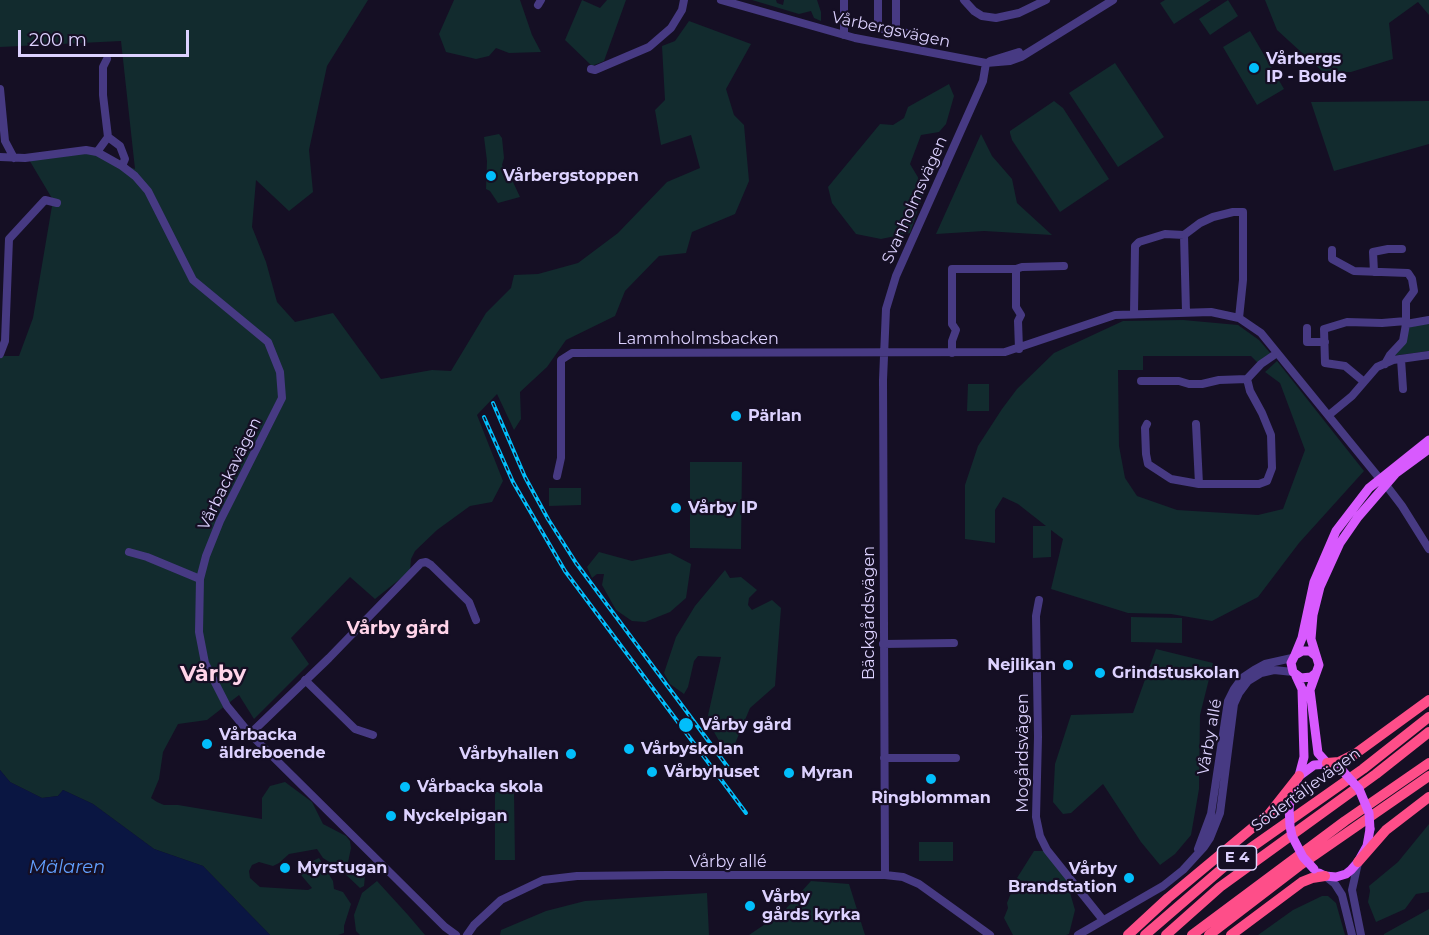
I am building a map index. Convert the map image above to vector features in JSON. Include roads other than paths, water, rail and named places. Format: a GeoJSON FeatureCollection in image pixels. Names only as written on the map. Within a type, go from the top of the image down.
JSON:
{"type":"FeatureCollection","features":[{"type":"Feature","properties":{"kind":"highway"},"geometry":{"type":"LineString","coordinates":[[1328,763],[1339,762],[1355,754],[1429,700]]}},
{"type":"Feature","properties":{"kind":"highway","name":"Södertäljevägen"},"geometry":{"type":"LineString","coordinates":[[1145,935],[1226,866],[1363,769],[1429,717]]}},
{"type":"Feature","properties":{"kind":"highway"},"geometry":{"type":"LineString","coordinates":[[1166,935],[1220,887],[1376,774],[1429,732]]}},
{"type":"Feature","properties":{"kind":"highway"},"geometry":{"type":"LineString","coordinates":[[1192,935],[1345,821],[1429,763]]}},
{"type":"Feature","properties":{"kind":"highway"},"geometry":{"type":"LineString","coordinates":[[1128,935],[1168,898],[1269,814],[1299,776]]}},
{"type":"Feature","properties":{"kind":"highway","name":"E 4"},"geometry":{"type":"LineString","coordinates":[[1209,935],[1299,866],[1429,776]]}},
{"type":"Feature","properties":{"kind":"highway"},"geometry":{"type":"LineString","coordinates":[[1358,862],[1386,830],[1429,797]]}},
{"type":"Feature","properties":{"kind":"highway"},"geometry":{"type":"LineString","coordinates":[[1231,935],[1302,882],[1324,876]]}},
{"type":"Feature","properties":{"kind":"main road"},"geometry":{"type":"LineString","coordinates":[[1429,440],[1383,482],[1347,531],[1326,573],[1316,603],[1311,639],[1319,665],[1310,690],[1318,753],[1328,763],[1340,768],[1359,789],[1369,813],[1370,829],[1367,846],[1358,862],[1346,874],[1335,877],[1324,876],[1314,870],[1303,857],[1292,836],[1290,826],[1289,807],[1304,757],[1302,689],[1291,663],[1302,638],[1314,582],[1327,546],[1344,518],[1369,488],[1383,482],[1429,449]]}},
{"type":"Feature","properties":{"kind":"main road"},"geometry":{"type":"LineString","coordinates":[[1294,656],[1306,650],[1316,656]]}},
{"type":"Feature","properties":{"kind":"main road"},"geometry":{"type":"LineString","coordinates":[[1294,674],[1306,678],[1316,673]]}},
{"type":"Feature","properties":{"kind":"main road"},"geometry":{"type":"LineString","coordinates":[[1299,776],[1314,765],[1328,763]]}},
{"type":"Feature","properties":{"kind":"street"},"geometry":{"type":"LineString","coordinates":[[591,69],[595,70],[649,47],[671,28],[684,0]]}},
{"type":"Feature","properties":{"kind":"street","name":"Vårbergsvägen"},"geometry":{"type":"LineString","coordinates":[[721,0],[736,2],[844,35],[986,63],[1010,61],[1021,57],[1113,0]]}},
{"type":"Feature","properties":{"kind":"street"},"geometry":{"type":"LineString","coordinates":[[844,0],[844,35]]}},
{"type":"Feature","properties":{"kind":"street"},"geometry":{"type":"LineString","coordinates":[[878,0],[878,26],[882,29],[912,34]]}},
{"type":"Feature","properties":{"kind":"street"},"geometry":{"type":"LineString","coordinates":[[896,0],[896,31]]}},
{"type":"Feature","properties":{"kind":"street"},"geometry":{"type":"LineString","coordinates":[[964,0],[982,16],[996,18],[1019,13],[1046,0]]}},
{"type":"Feature","properties":{"kind":"street"},"geometry":{"type":"LineString","coordinates":[[986,63],[1028,48],[1104,0]]}},
{"type":"Feature","properties":{"kind":"street"},"geometry":{"type":"LineString","coordinates":[[0,157],[25,158],[86,150],[98,152],[108,137],[103,95],[104,67],[107,59]]}},
{"type":"Feature","properties":{"kind":"street","name":"Svanholmsvägen"},"geometry":{"type":"LineString","coordinates":[[883,352],[885,318],[890,291],[982,81],[986,63]]}},
{"type":"Feature","properties":{"kind":"street"},"geometry":{"type":"LineString","coordinates":[[0,89],[5,141],[14,158]]}},
{"type":"Feature","properties":{"kind":"street"},"geometry":{"type":"LineString","coordinates":[[108,137],[120,146],[125,159],[122,166]]}},
{"type":"Feature","properties":{"kind":"street","name":"Vårbackavägen"},"geometry":{"type":"LineString","coordinates":[[98,152],[135,176],[148,191],[193,280],[268,342],[280,372],[282,398],[220,521],[206,556],[200,579],[199,632],[205,663],[227,706],[250,734],[445,927],[456,935]]}},
{"type":"Feature","properties":{"kind":"street"},"geometry":{"type":"LineString","coordinates":[[0,354],[5,341],[9,239],[45,200],[57,202]]}},
{"type":"Feature","properties":{"kind":"street"},"geometry":{"type":"LineString","coordinates":[[1134,313],[1135,246],[1165,234],[1184,235],[1200,223],[1214,217],[1233,212],[1244,212],[1243,280],[1239,318]]}},
{"type":"Feature","properties":{"kind":"street"},"geometry":{"type":"LineString","coordinates":[[1184,235],[1186,312]]}},
{"type":"Feature","properties":{"kind":"street"},"geometry":{"type":"LineString","coordinates":[[1374,272],[1373,252],[1402,249]]}},
{"type":"Feature","properties":{"kind":"street"},"geometry":{"type":"LineString","coordinates":[[1332,250],[1332,259],[1354,271],[1408,273],[1412,279],[1414,291],[1406,302],[1403,341],[1385,364]]}},
{"type":"Feature","properties":{"kind":"street"},"geometry":{"type":"LineString","coordinates":[[952,353],[952,341],[956,330],[952,324],[952,269],[1064,266]]}},
{"type":"Feature","properties":{"kind":"street"},"geometry":{"type":"LineString","coordinates":[[1016,269],[1016,308],[1021,315],[1018,321],[1019,349]]}},
{"type":"Feature","properties":{"kind":"street","name":"Lammholmsbacken"},"geometry":{"type":"LineString","coordinates":[[557,476],[561,458],[561,360],[572,353],[1005,352],[1115,315],[1218,313],[1239,318],[1261,333],[1402,506],[1429,549]]}},
{"type":"Feature","properties":{"kind":"street"},"geometry":{"type":"LineString","coordinates":[[1364,381],[1345,366],[1325,363],[1324,329],[1347,322],[1382,323],[1429,320]]}},
{"type":"Feature","properties":{"kind":"street"},"geometry":{"type":"LineString","coordinates":[[1307,328],[1307,342],[1325,342]]}},
{"type":"Feature","properties":{"kind":"street","name":"Bäckgårdsvägen"},"geometry":{"type":"LineString","coordinates":[[883,352],[885,875]]}},
{"type":"Feature","properties":{"kind":"street"},"geometry":{"type":"LineString","coordinates":[[1141,381],[1179,381],[1202,384],[1219,380],[1247,379],[1261,364],[1277,353]]}},
{"type":"Feature","properties":{"kind":"street"},"geometry":{"type":"LineString","coordinates":[[1329,414],[1352,396],[1377,367],[1401,358],[1429,354]]}},
{"type":"Feature","properties":{"kind":"street"},"geometry":{"type":"LineString","coordinates":[[1401,358],[1403,389]]}},
{"type":"Feature","properties":{"kind":"street"},"geometry":{"type":"LineString","coordinates":[[1147,424],[1145,428],[1148,464],[1171,478],[1185,483],[1199,484],[1259,484],[1268,481],[1271,476],[1271,435],[1263,413],[1250,391],[1247,379]]}},
{"type":"Feature","properties":{"kind":"street"},"geometry":{"type":"LineString","coordinates":[[1196,424],[1199,484]]}},
{"type":"Feature","properties":{"kind":"street"},"geometry":{"type":"LineString","coordinates":[[129,552],[200,579]]}},
{"type":"Feature","properties":{"kind":"street"},"geometry":{"type":"LineString","coordinates":[[250,734],[329,658],[421,563],[426,562],[431,565],[469,602],[476,620]]}},
{"type":"Feature","properties":{"kind":"street","name":"Mogårdsvägen"},"geometry":{"type":"LineString","coordinates":[[1039,600],[1036,616],[1038,737],[1036,817],[1040,836],[1047,850],[1104,920]]}},
{"type":"Feature","properties":{"kind":"street"},"geometry":{"type":"LineString","coordinates":[[883,644],[954,644]]}},
{"type":"Feature","properties":{"kind":"street","name":"Vårby allé"},"geometry":{"type":"LineString","coordinates":[[1195,856],[1211,814],[1228,701],[1242,678],[1265,664],[1294,656]]}},
{"type":"Feature","properties":{"kind":"street","name":"Vårby allé"},"geometry":{"type":"LineString","coordinates":[[1078,935],[1163,886],[1183,870],[1210,838],[1218,819],[1224,789],[1234,704],[1239,693],[1248,681],[1261,673],[1274,670],[1294,674]]}},
{"type":"Feature","properties":{"kind":"street"},"geometry":{"type":"LineString","coordinates":[[305,680],[355,729],[373,735]]}},
{"type":"Feature","properties":{"kind":"street"},"geometry":{"type":"LineString","coordinates":[[884,758],[956,758]]}},
{"type":"Feature","properties":{"kind":"street"},"geometry":{"type":"LineString","coordinates":[[1358,862],[1352,890],[1361,935]]}},
{"type":"Feature","properties":{"kind":"street","name":"Vårby allé"},"geometry":{"type":"LineString","coordinates":[[467,935],[474,925],[501,900],[534,884],[557,878],[644,875],[885,875],[908,878],[990,935]]}},
{"type":"Feature","properties":{"kind":"street"},"geometry":{"type":"LineString","coordinates":[[1324,876],[1335,884],[1342,895],[1352,935]]}},
{"type":"Feature","properties":{"kind":"water","name":"Mälaren"},"geometry":{"type":"Polygon","coordinates":[[[0,770],[10,782],[42,798],[58,796],[63,790],[93,804],[154,849],[203,866],[270,935],[0,935],[0,770]]]}},
{"type":"Feature","properties":{"kind":"railway"},"geometry":{"type":"LineString","coordinates":[[493,403],[525,477],[576,563],[730,770]]}},
{"type":"Feature","properties":{"kind":"railway"},"geometry":{"type":"LineString","coordinates":[[484,417],[513,482],[565,571],[746,813]]}},
{"type":"Feature","properties":{"kind":"place","name":"Vårbergs IP - Boule"},"geometry":{"type":"Point","coordinates":[1254,68]}},
{"type":"Feature","properties":{"kind":"place","name":"Vårbergstoppen"},"geometry":{"type":"Point","coordinates":[491,176]}},
{"type":"Feature","properties":{"kind":"place","name":"Pärlan"},"geometry":{"type":"Point","coordinates":[736,416]}},
{"type":"Feature","properties":{"kind":"place","name":"Vårby IP"},"geometry":{"type":"Point","coordinates":[676,508]}},
{"type":"Feature","properties":{"kind":"place","name":"Nejlikan"},"geometry":{"type":"Point","coordinates":[1068,665]}},
{"type":"Feature","properties":{"kind":"place","name":"Grindstuskolan"},"geometry":{"type":"Point","coordinates":[1100,673]}},
{"type":"Feature","properties":{"kind":"place","name":"Vårby gård"},"geometry":{"type":"Point","coordinates":[686,725]}},
{"type":"Feature","properties":{"kind":"place","name":"Vårbacka äldreboende"},"geometry":{"type":"Point","coordinates":[207,744]}},
{"type":"Feature","properties":{"kind":"place","name":"Vårbyskolan"},"geometry":{"type":"Point","coordinates":[629,749]}},
{"type":"Feature","properties":{"kind":"place","name":"Vårbyhallen"},"geometry":{"type":"Point","coordinates":[571,754]}},
{"type":"Feature","properties":{"kind":"place","name":"Vårbyhuset"},"geometry":{"type":"Point","coordinates":[652,772]}},
{"type":"Feature","properties":{"kind":"place","name":"Myran"},"geometry":{"type":"Point","coordinates":[789,773]}},
{"type":"Feature","properties":{"kind":"place","name":"Ringblomman"},"geometry":{"type":"Point","coordinates":[931,779]}},
{"type":"Feature","properties":{"kind":"place","name":"Vårbacka skola"},"geometry":{"type":"Point","coordinates":[405,787]}},
{"type":"Feature","properties":{"kind":"place","name":"Nyckelpigan"},"geometry":{"type":"Point","coordinates":[391,816]}},
{"type":"Feature","properties":{"kind":"place","name":"Myrstugan"},"geometry":{"type":"Point","coordinates":[285,868]}},
{"type":"Feature","properties":{"kind":"place","name":"Vårby Brandstation"},"geometry":{"type":"Point","coordinates":[1129,878]}},
{"type":"Feature","properties":{"kind":"place","name":"Vårby gårds kyrka"},"geometry":{"type":"Point","coordinates":[750,906]}},
{"type":"Feature","properties":{"kind":"district","name":"Vårby gård"},"geometry":{"type":"Point","coordinates":[398,629]}},
{"type":"Feature","properties":{"kind":"district","name":"Vårby"},"geometry":{"type":"Point","coordinates":[213,675]}}]}
